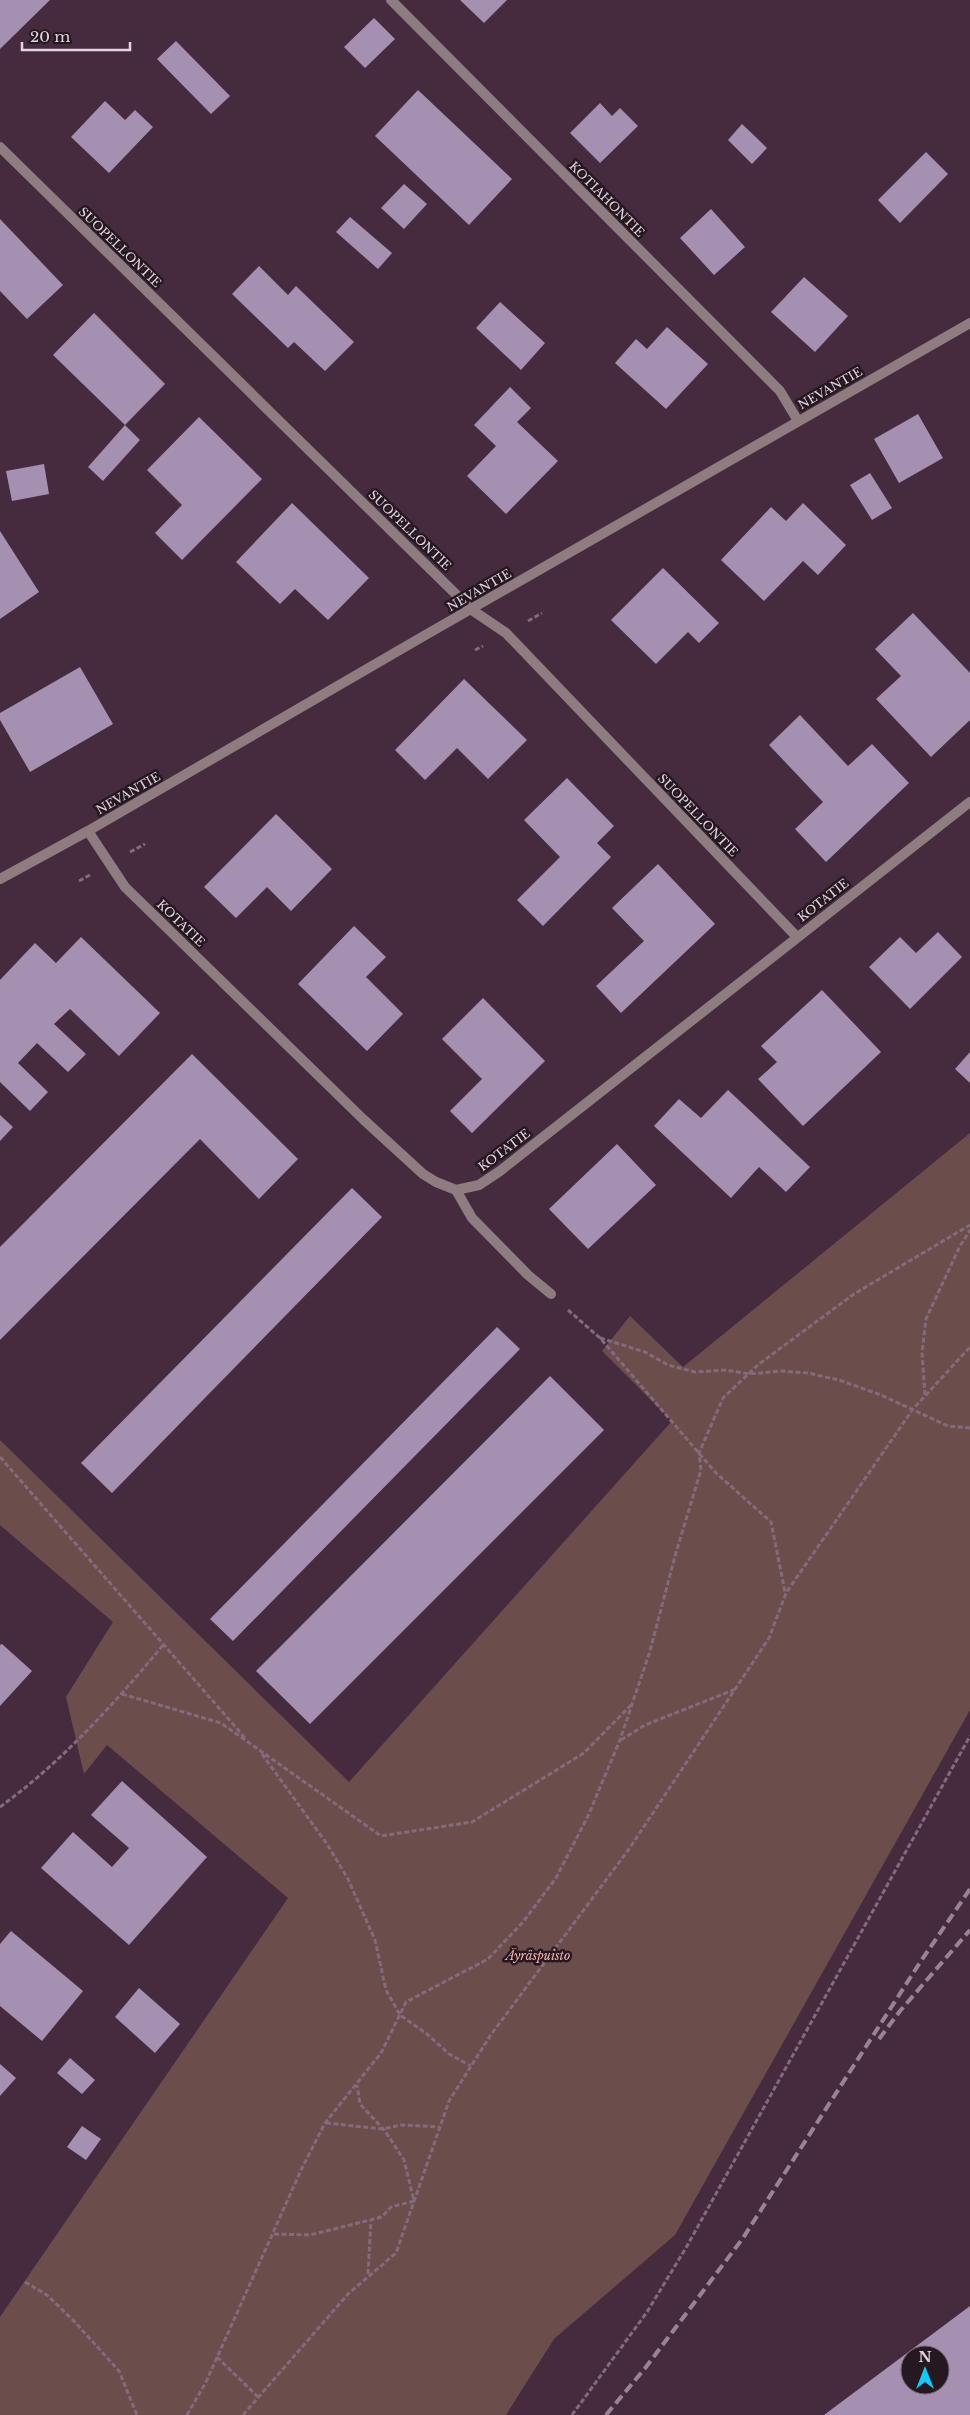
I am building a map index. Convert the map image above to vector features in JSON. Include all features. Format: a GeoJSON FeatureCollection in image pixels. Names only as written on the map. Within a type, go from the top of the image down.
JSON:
{"type":"FeatureCollection","features":[{"type":"Feature","properties":{"kind":"street","name":"KOTIAHONTIE"},"geometry":{"type":"LineString","coordinates":[[391,0],[780,391],[798,421]]}},
{"type":"Feature","properties":{"kind":"street","name":"SUOPELLONTIE"},"geometry":{"type":"LineString","coordinates":[[0,147],[472,610],[506,633],[796,936]]}},
{"type":"Feature","properties":{"kind":"street","name":"NEVANTIE"},"geometry":{"type":"LineString","coordinates":[[0,879],[88,831],[970,323]]}},
{"type":"Feature","properties":{"kind":"street","name":"KOTATIE"},"geometry":{"type":"LineString","coordinates":[[88,831],[125,886],[364,1120],[423,1174],[436,1182],[456,1190],[479,1184],[500,1171],[796,936],[970,802]]}},
{"type":"Feature","properties":{"kind":"street"},"geometry":{"type":"LineString","coordinates":[[456,1190],[472,1218],[528,1275],[551,1294]]}},
{"type":"Feature","properties":{"kind":"path"},"geometry":{"type":"LineString","coordinates":[[188,2415],[274,2234],[302,2168],[325,2123],[381,2053],[406,2002],[488,1959],[523,1922],[556,1878],[588,1816],[633,1704],[650,1651],[674,1556],[701,1470],[699,1452],[723,1398],[796,1336],[854,1294],[970,1225]]}},
{"type":"Feature","properties":{"kind":"path"},"geometry":{"type":"LineString","coordinates":[[925,1396],[922,1353],[926,1319],[959,1248],[970,1230]]}},
{"type":"Feature","properties":{"kind":"path"},"geometry":{"type":"LineString","coordinates":[[551,1294],[600,1338],[716,1473],[771,1522],[786,1593]]}},
{"type":"Feature","properties":{"kind":"path"},"geometry":{"type":"LineString","coordinates":[[600,1338],[645,1352],[668,1365],[695,1372],[726,1370],[749,1374],[780,1371],[808,1373],[839,1380],[913,1409],[948,1426],[970,1428]]}},
{"type":"Feature","properties":{"kind":"path"},"geometry":{"type":"LineString","coordinates":[[242,2415],[348,2294],[396,2253],[449,2101],[490,2036],[629,1849],[769,1638],[786,1593],[913,1409],[970,1347]]}},
{"type":"Feature","properties":{"kind":"path"},"geometry":{"type":"LineString","coordinates":[[0,1457],[249,1743]]}},
{"type":"Feature","properties":{"kind":"path"},"geometry":{"type":"LineString","coordinates":[[0,1807],[33,1783],[122,1694],[164,1644]]}},
{"type":"Feature","properties":{"kind":"path"},"geometry":{"type":"LineString","coordinates":[[620,1740],[645,1725],[736,1689]]}},
{"type":"Feature","properties":{"kind":"path"},"geometry":{"type":"LineString","coordinates":[[122,1694],[221,1724],[381,1836],[472,1822],[584,1753],[633,1704]]}},
{"type":"Feature","properties":{"kind":"path"},"geometry":{"type":"LineString","coordinates":[[572,2415],[647,2312],[687,2246],[970,1736]]}},
{"type":"Feature","properties":{"kind":"path"},"geometry":{"type":"LineString","coordinates":[[260,1751],[327,1844],[348,1878],[376,1940],[386,1990],[400,2016],[427,2034],[449,2054],[471,2066]]}},
{"type":"Feature","properties":{"kind":"path"},"geometry":{"type":"LineString","coordinates":[[356,2084],[360,2104],[382,2129],[404,2160],[414,2201]]}},
{"type":"Feature","properties":{"kind":"path"},"geometry":{"type":"LineString","coordinates":[[325,2123],[382,2129],[401,2126],[440,2127]]}},
{"type":"Feature","properties":{"kind":"path"},"geometry":{"type":"LineString","coordinates":[[274,2234],[310,2235],[382,2217],[391,2207],[414,2201]]}},
{"type":"Feature","properties":{"kind":"path"},"geometry":{"type":"LineString","coordinates":[[368,2275],[371,2220]]}},
{"type":"Feature","properties":{"kind":"path"},"geometry":{"type":"LineString","coordinates":[[26,2282],[46,2296],[74,2321],[120,2371],[137,2415]]}},
{"type":"Feature","properties":{"kind":"path"},"geometry":{"type":"LineString","coordinates":[[217,2357],[258,2397]]}},
{"type":"Feature","properties":{"kind":"green space","name":"Äyräspuisto"},"geometry":{"type":"Polygon","coordinates":[[[970,1133],[970,1710],[675,2235],[554,2339],[506,2415],[0,2415],[0,2317],[288,1898],[107,1745],[84,1774],[66,1697],[113,1622],[0,1525],[0,1440],[349,1782],[672,1421],[602,1351],[630,1316],[683,1367],[970,1133]]]}},
{"type":"Feature","properties":{"kind":"building"},"geometry":{"type":"Polygon","coordinates":[[[0,0],[50,0],[0,49],[0,0]]]}},
{"type":"Feature","properties":{"kind":"building"},"geometry":{"type":"Polygon","coordinates":[[[460,0],[507,0],[484,23],[460,0]]]}},
{"type":"Feature","properties":{"kind":"building"},"geometry":{"type":"Polygon","coordinates":[[[374,18],[395,39],[365,68],[344,47],[374,18]]]}},
{"type":"Feature","properties":{"kind":"building"},"geometry":{"type":"Polygon","coordinates":[[[176,41],[230,96],[211,114],[157,59],[176,41]]]}},
{"type":"Feature","properties":{"kind":"building"},"geometry":{"type":"Polygon","coordinates":[[[418,90],[512,179],[469,225],[375,136],[418,90]]]}},
{"type":"Feature","properties":{"kind":"building"},"geometry":{"type":"Polygon","coordinates":[[[105,101],[125,120],[135,110],[153,127],[109,173],[71,137],[105,101]]]}},
{"type":"Feature","properties":{"kind":"building"},"geometry":{"type":"Polygon","coordinates":[[[600,103],[612,116],[620,108],[638,126],[600,163],[570,133],[600,103]]]}},
{"type":"Feature","properties":{"kind":"building"},"geometry":{"type":"Polygon","coordinates":[[[742,124],[767,148],[752,164],[728,140],[742,124]]]}},
{"type":"Feature","properties":{"kind":"building"},"geometry":{"type":"Polygon","coordinates":[[[926,152],[948,174],[900,223],[878,200],[926,152]]]}},
{"type":"Feature","properties":{"kind":"building"},"geometry":{"type":"Polygon","coordinates":[[[404,184],[427,204],[404,229],[381,208],[404,184]]]}},
{"type":"Feature","properties":{"kind":"building"},"geometry":{"type":"Polygon","coordinates":[[[711,209],[745,247],[714,275],[680,238],[711,209]]]}},
{"type":"Feature","properties":{"kind":"building"},"geometry":{"type":"Polygon","coordinates":[[[350,217],[392,253],[378,269],[336,232],[350,217]]]}},
{"type":"Feature","properties":{"kind":"building"},"geometry":{"type":"Polygon","coordinates":[[[0,219],[63,285],[27,319],[0,291],[0,219]]]}},
{"type":"Feature","properties":{"kind":"building"},"geometry":{"type":"Polygon","coordinates":[[[259,266],[288,295],[296,286],[354,342],[325,371],[294,342],[288,348],[232,294],[259,266]]]}},
{"type":"Feature","properties":{"kind":"building"},"geometry":{"type":"Polygon","coordinates":[[[804,277],[848,316],[815,352],[771,312],[804,277]]]}},
{"type":"Feature","properties":{"kind":"building"},"geometry":{"type":"Polygon","coordinates":[[[500,302],[545,343],[521,370],[476,328],[500,302]]]}},
{"type":"Feature","properties":{"kind":"building"},"geometry":{"type":"Polygon","coordinates":[[[94,313],[165,384],[125,425],[53,355],[94,313]]]}},
{"type":"Feature","properties":{"kind":"building"},"geometry":{"type":"Polygon","coordinates":[[[667,327],[708,364],[666,409],[615,363],[636,339],[647,349],[667,327]]]}},
{"type":"Feature","properties":{"kind":"building"},"geometry":{"type":"Polygon","coordinates":[[[510,387],[531,408],[517,422],[558,461],[506,514],[467,476],[496,446],[474,425],[510,387]]]}},
{"type":"Feature","properties":{"kind":"building"},"geometry":{"type":"Polygon","coordinates":[[[918,414],[943,458],[899,483],[874,439],[918,414]]]}},
{"type":"Feature","properties":{"kind":"building"},"geometry":{"type":"Polygon","coordinates":[[[199,417],[262,479],[182,560],[155,533],[182,505],[147,470],[199,417]]]}},
{"type":"Feature","properties":{"kind":"building"},"geometry":{"type":"Polygon","coordinates":[[[125,425],[140,440],[103,481],[88,467],[125,425]]]}},
{"type":"Feature","properties":{"kind":"building"},"geometry":{"type":"Polygon","coordinates":[[[44,464],[49,494],[12,501],[6,471],[44,464]]]}},
{"type":"Feature","properties":{"kind":"building"},"geometry":{"type":"Polygon","coordinates":[[[870,473],[892,508],[872,520],[850,485],[870,473]]]}},
{"type":"Feature","properties":{"kind":"building"},"geometry":{"type":"Polygon","coordinates":[[[292,503],[369,578],[328,620],[295,589],[280,604],[236,562],[292,503]]]}},
{"type":"Feature","properties":{"kind":"building"},"geometry":{"type":"Polygon","coordinates":[[[803,503],[846,545],[818,575],[803,561],[764,601],[721,560],[771,507],[786,521],[803,503]]]}},
{"type":"Feature","properties":{"kind":"building"},"geometry":{"type":"Polygon","coordinates":[[[0,531],[39,592],[0,619],[0,531]]]}},
{"type":"Feature","properties":{"kind":"building"},"geometry":{"type":"Polygon","coordinates":[[[663,568],[719,623],[699,643],[688,632],[656,664],[611,620],[663,568]]]}},
{"type":"Feature","properties":{"kind":"building"},"geometry":{"type":"Polygon","coordinates":[[[913,613],[970,673],[970,720],[931,757],[876,699],[901,676],[875,649],[913,613]]]}},
{"type":"Feature","properties":{"kind":"building"},"geometry":{"type":"Polygon","coordinates":[[[80,667],[113,724],[30,772],[0,720],[0,713],[80,667]]]}},
{"type":"Feature","properties":{"kind":"building"},"geometry":{"type":"Polygon","coordinates":[[[464,679],[527,740],[488,779],[457,748],[425,780],[395,750],[464,679]]]}},
{"type":"Feature","properties":{"kind":"building"},"geometry":{"type":"Polygon","coordinates":[[[800,715],[848,766],[872,744],[909,783],[826,862],[795,829],[823,802],[769,745],[800,715]]]}},
{"type":"Feature","properties":{"kind":"building"},"geometry":{"type":"Polygon","coordinates":[[[567,778],[614,826],[597,843],[611,857],[543,926],[517,900],[560,857],[524,820],[567,778]]]}},
{"type":"Feature","properties":{"kind":"building"},"geometry":{"type":"Polygon","coordinates":[[[276,814],[332,869],[291,911],[267,887],[236,918],[204,887],[276,814]]]}},
{"type":"Feature","properties":{"kind":"building"},"geometry":{"type":"Polygon","coordinates":[[[658,864],[715,924],[621,1013],[596,986],[644,941],[612,908],[658,864]]]}},
{"type":"Feature","properties":{"kind":"building"},"geometry":{"type":"Polygon","coordinates":[[[354,926],[386,957],[366,977],[403,1014],[367,1051],[298,984],[354,926]]]}},
{"type":"Feature","properties":{"kind":"building"},"geometry":{"type":"Polygon","coordinates":[[[938,932],[962,957],[910,1009],[869,967],[900,937],[916,953],[938,932]]]}},
{"type":"Feature","properties":{"kind":"building"},"geometry":{"type":"Polygon","coordinates":[[[81,937],[160,1013],[119,1056],[70,1009],[54,1024],[86,1054],[68,1072],[37,1043],[18,1063],[48,1092],[30,1111],[0,1082],[0,980],[35,943],[56,963],[81,937]]]}},
{"type":"Feature","properties":{"kind":"building"},"geometry":{"type":"Polygon","coordinates":[[[822,990],[881,1052],[803,1126],[758,1079],[777,1062],[761,1046],[822,990]]]}},
{"type":"Feature","properties":{"kind":"building"},"geometry":{"type":"Polygon","coordinates":[[[483,998],[545,1061],[472,1133],[450,1111],[482,1079],[442,1039],[483,998]]]}},
{"type":"Feature","properties":{"kind":"building"},"geometry":{"type":"Polygon","coordinates":[[[970,1052],[970,1083],[955,1069],[970,1052]]]}},
{"type":"Feature","properties":{"kind":"building"},"geometry":{"type":"Polygon","coordinates":[[[192,1054],[298,1159],[259,1199],[200,1139],[0,1340],[0,1247],[192,1054]]]}},
{"type":"Feature","properties":{"kind":"building"},"geometry":{"type":"Polygon","coordinates":[[[728,1090],[810,1167],[786,1192],[759,1167],[731,1198],[654,1126],[679,1099],[701,1118],[728,1090]]]}},
{"type":"Feature","properties":{"kind":"building"},"geometry":{"type":"Polygon","coordinates":[[[0,1115],[13,1127],[0,1141],[0,1115]]]}},
{"type":"Feature","properties":{"kind":"building"},"geometry":{"type":"Polygon","coordinates":[[[617,1144],[656,1185],[588,1249],[549,1209],[617,1144]]]}},
{"type":"Feature","properties":{"kind":"building"},"geometry":{"type":"Polygon","coordinates":[[[352,1188],[382,1217],[112,1493],[81,1463],[352,1188]]]}},
{"type":"Feature","properties":{"kind":"building"},"geometry":{"type":"Polygon","coordinates":[[[497,1327],[520,1349],[233,1641],[210,1619],[497,1327]]]}},
{"type":"Feature","properties":{"kind":"building"},"geometry":{"type":"Polygon","coordinates":[[[550,1376],[604,1430],[310,1724],[256,1671],[550,1376]]]}},
{"type":"Feature","properties":{"kind":"building"},"geometry":{"type":"Polygon","coordinates":[[[2,1644],[32,1671],[0,1706],[0,1645],[2,1644]]]}},
{"type":"Feature","properties":{"kind":"building"},"geometry":{"type":"Polygon","coordinates":[[[122,1781],[207,1857],[129,1945],[41,1868],[73,1832],[112,1867],[129,1848],[91,1815],[122,1781]]]}},
{"type":"Feature","properties":{"kind":"building"},"geometry":{"type":"Polygon","coordinates":[[[11,1931],[83,1991],[42,2041],[0,2006],[0,1944],[11,1931]]]}},
{"type":"Feature","properties":{"kind":"building"},"geometry":{"type":"Polygon","coordinates":[[[139,1988],[180,2024],[155,2053],[115,2017],[139,1988]]]}},
{"type":"Feature","properties":{"kind":"building"},"geometry":{"type":"Polygon","coordinates":[[[70,2058],[95,2080],[82,2094],[57,2073],[70,2058]]]}},
{"type":"Feature","properties":{"kind":"building"},"geometry":{"type":"Polygon","coordinates":[[[0,2064],[16,2078],[0,2096],[0,2064]]]}},
{"type":"Feature","properties":{"kind":"building"},"geometry":{"type":"Polygon","coordinates":[[[82,2126],[101,2139],[86,2160],[67,2147],[82,2126]]]}},
{"type":"Feature","properties":{"kind":"building"},"geometry":{"type":"Polygon","coordinates":[[[970,2306],[970,2415],[824,2415],[900,2358],[900,2395],[950,2395],[950,2345],[918,2345],[970,2306]]]}},
{"type":"Feature","properties":{"kind":"railway"},"geometry":{"type":"LineString","coordinates":[[606,2415],[646,2367],[743,2238],[919,1964],[970,1889]]}},
{"type":"Feature","properties":{"kind":"railway"},"geometry":{"type":"LineString","coordinates":[[879,2039],[900,2011],[970,1930]]}}]}
